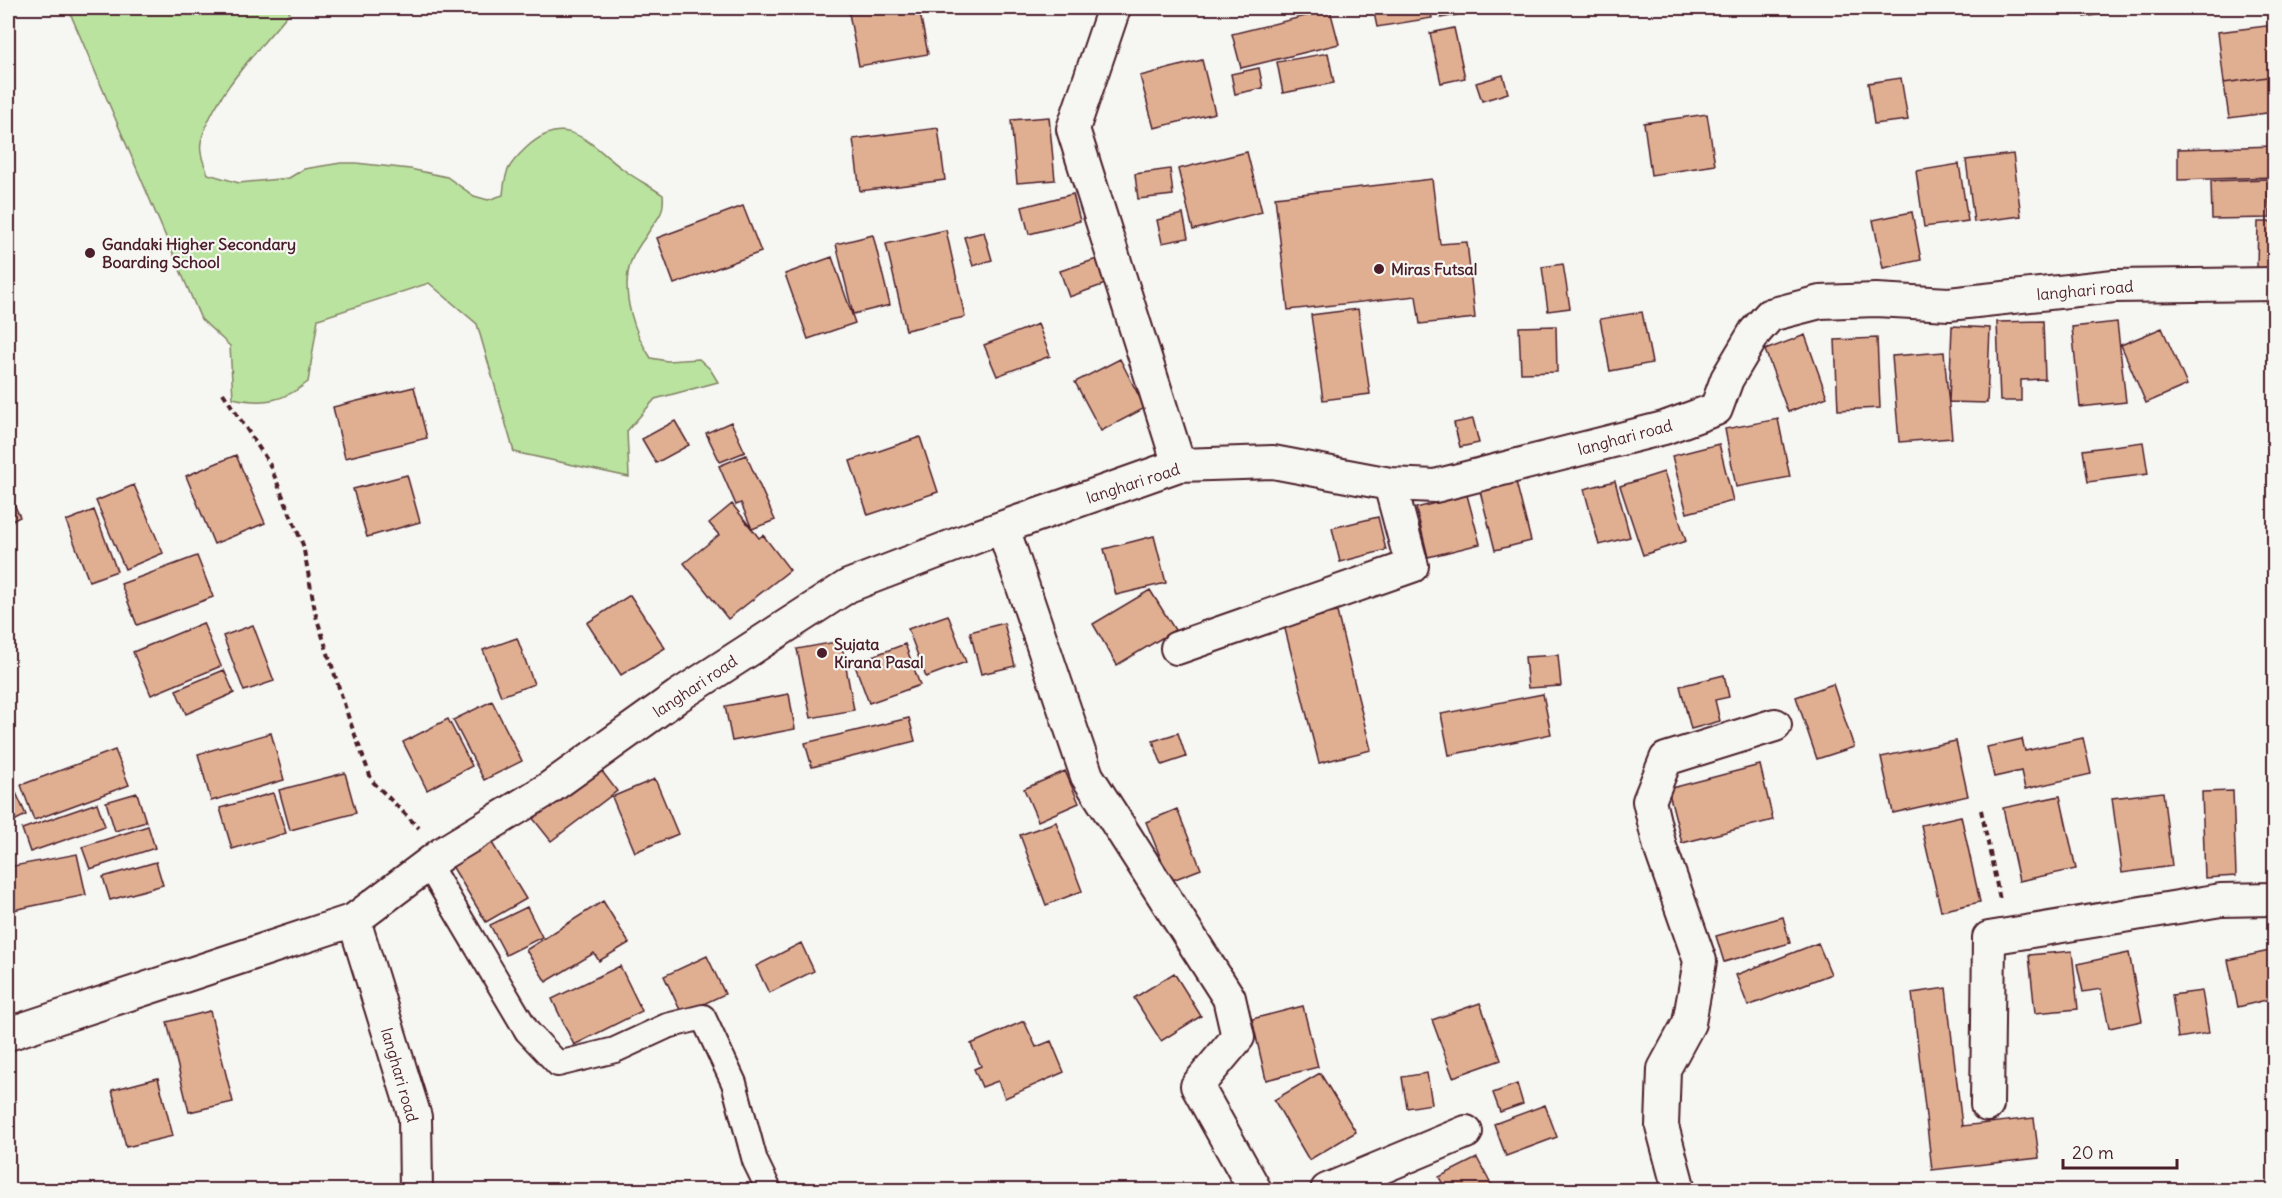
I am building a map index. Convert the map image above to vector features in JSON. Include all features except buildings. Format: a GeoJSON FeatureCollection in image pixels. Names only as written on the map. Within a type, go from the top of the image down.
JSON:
{"type":"FeatureCollection","features":[{"type":"Feature","properties":{"kind":"street"},"geometry":{"type":"LineString","coordinates":[[1114,8],[1073,129],[1179,465]]}},
{"type":"Feature","properties":{"kind":"street","name":"langhari road"},"geometry":{"type":"LineString","coordinates":[[416,1191],[415,1117],[354,920],[436,859],[548,789],[678,696],[848,586],[1179,465],[1273,462],[1390,484],[1435,486],[1664,428],[1716,410],[1727,379],[1755,332],[1770,315],[1820,302],[1876,300],[1949,304],[2114,286],[2274,284]]}},
{"type":"Feature","properties":{"kind":"street"},"geometry":{"type":"LineString","coordinates":[[1177,648],[1412,566],[1390,484]]}},
{"type":"Feature","properties":{"kind":"street"},"geometry":{"type":"LineString","coordinates":[[1003,528],[1088,776],[1228,998],[1238,1037],[1197,1086],[1255,1191]]}},
{"type":"Feature","properties":{"kind":"street"},"geometry":{"type":"LineString","coordinates":[[1679,1191],[1662,1126],[1664,1069],[1689,1023],[1700,961],[1660,847],[1649,801],[1666,759],[1775,725]]}},
{"type":"Feature","properties":{"kind":"street"},"geometry":{"type":"LineString","coordinates":[[436,859],[527,1031],[558,1064],[615,1050],[667,1026],[703,1017],[734,1083],[755,1161],[769,1191]]}},
{"type":"Feature","properties":{"kind":"street"},"geometry":{"type":"LineString","coordinates":[[1988,1105],[1989,938],[2163,912],[2221,900],[2274,898]]}},
{"type":"Feature","properties":{"kind":"street"},"geometry":{"type":"LineString","coordinates":[[8,1034],[354,920]]}},
{"type":"Feature","properties":{"kind":"street"},"geometry":{"type":"LineString","coordinates":[[1327,1191],[1466,1132]]}},
{"type":"Feature","properties":{"kind":"path"},"geometry":{"type":"LineString","coordinates":[[223,393],[269,463],[303,545],[316,615],[348,716],[372,781],[436,859]]}},
{"type":"Feature","properties":{"kind":"path"},"geometry":{"type":"LineString","coordinates":[[1981,810],[2007,935]]}},
{"type":"Feature","properties":{"kind":"green space"},"geometry":{"type":"Polygon","coordinates":[[[68,8],[293,8],[227,89],[207,124],[201,142],[201,154],[208,174],[239,183],[289,178],[304,169],[356,163],[410,169],[447,177],[474,196],[488,200],[503,195],[506,174],[511,164],[526,148],[541,137],[554,132],[578,135],[663,195],[661,212],[635,253],[628,276],[627,288],[631,313],[645,348],[651,358],[667,361],[699,359],[710,369],[718,382],[655,399],[627,431],[629,477],[514,452],[477,324],[429,283],[318,319],[308,382],[291,394],[264,401],[233,398],[230,346],[201,319],[68,8]]]}},
{"type":"Feature","properties":{"kind":"place","name":"Gandaki Higher Secondary Boarding School"},"geometry":{"type":"Point","coordinates":[90,253]}},
{"type":"Feature","properties":{"kind":"place","name":"Miras Futsal"},"geometry":{"type":"Point","coordinates":[1379,269]}},
{"type":"Feature","properties":{"kind":"place","name":"Sujata Kirana Pasal"},"geometry":{"type":"Point","coordinates":[822,653]}}]}
